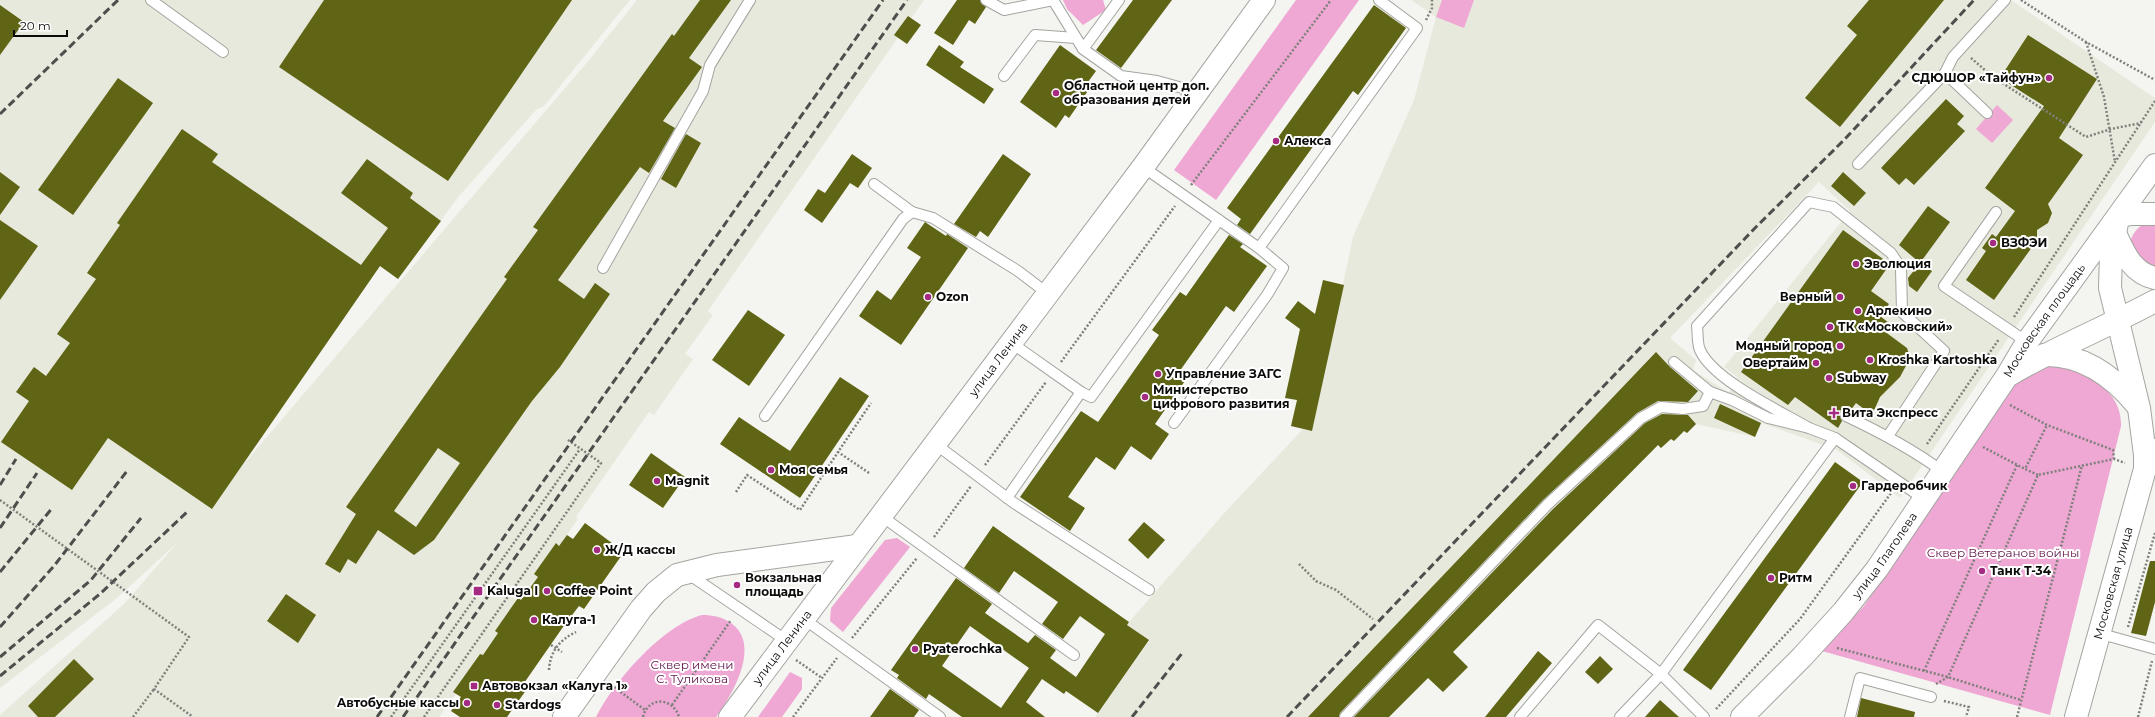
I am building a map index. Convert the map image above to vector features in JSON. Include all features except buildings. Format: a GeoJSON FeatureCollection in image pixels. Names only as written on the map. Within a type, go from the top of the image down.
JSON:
{"type":"FeatureCollection","features":[{"type":"Feature","properties":{"kind":"main road","name":"улица Ленина"},"geometry":{"type":"LineString","coordinates":[[730,717],[789,649],[804,619],[857,546],[1143,166],[1264,0]]}},
{"type":"Feature","properties":{"kind":"main road","name":"Московская площадь"},"geometry":{"type":"LineString","coordinates":[[2007,376],[2035,349],[2155,165]]}},
{"type":"Feature","properties":{"kind":"main road"},"geometry":{"type":"LineString","coordinates":[[2155,214],[2132,214],[2117,225],[2122,248],[2134,268],[2146,276],[2155,278]]}},
{"type":"Feature","properties":{"kind":"main road","name":"Московская площадь"},"geometry":{"type":"LineString","coordinates":[[2117,225],[2110,274],[2113,304],[2139,408],[2145,455],[2150,459]]}},
{"type":"Feature","properties":{"kind":"main road","name":"Московская площадь"},"geometry":{"type":"LineString","coordinates":[[2035,349],[2118,322],[2155,302]]}},
{"type":"Feature","properties":{"kind":"main road"},"geometry":{"type":"LineString","coordinates":[[2035,349],[2067,356],[2093,367],[2121,386],[2139,408]]}},
{"type":"Feature","properties":{"kind":"main road","name":"улица Глаголева"},"geometry":{"type":"LineString","coordinates":[[1742,717],[1802,657],[1843,612],[1877,569],[1942,470],[2007,376]]}},
{"type":"Feature","properties":{"kind":"main road","name":"Московская улица"},"geometry":{"type":"LineString","coordinates":[[2076,717],[2098,633],[2150,459]]}},
{"type":"Feature","properties":{"kind":"main road"},"geometry":{"type":"LineString","coordinates":[[564,717],[644,604],[677,575],[717,565],[857,546]]}},
{"type":"Feature","properties":{"kind":"lane"},"geometry":{"type":"LineString","coordinates":[[151,0],[223,52]]}},
{"type":"Feature","properties":{"kind":"lane"},"geometry":{"type":"LineString","coordinates":[[603,268],[702,91],[710,65],[750,0]]}},
{"type":"Feature","properties":{"kind":"lane"},"geometry":{"type":"LineString","coordinates":[[986,0],[1004,10],[1053,0],[1083,49],[1121,76],[1157,81],[1197,92]]}},
{"type":"Feature","properties":{"kind":"lane"},"geometry":{"type":"LineString","coordinates":[[1083,49],[1119,0]]}},
{"type":"Feature","properties":{"kind":"lane"},"geometry":{"type":"LineString","coordinates":[[1259,248],[1418,28],[1379,0]]}},
{"type":"Feature","properties":{"kind":"lane"},"geometry":{"type":"LineString","coordinates":[[1858,164],[1945,72],[1953,56],[1983,29],[2005,0]]}},
{"type":"Feature","properties":{"kind":"lane"},"geometry":{"type":"LineString","coordinates":[[1004,76],[1035,35],[1076,38]]}},
{"type":"Feature","properties":{"kind":"lane"},"geometry":{"type":"LineString","coordinates":[[1945,72],[1986,112]]}},
{"type":"Feature","properties":{"kind":"lane"},"geometry":{"type":"LineString","coordinates":[[1143,166],[1259,248],[1283,268],[1267,295],[1174,423]]}},
{"type":"Feature","properties":{"kind":"lane"},"geometry":{"type":"LineString","coordinates":[[874,184],[912,212],[933,218],[1018,271],[1047,293]]}},
{"type":"Feature","properties":{"kind":"lane"},"geometry":{"type":"LineString","coordinates":[[1809,428],[1734,384],[1713,368],[1700,350],[1697,326],[1809,202],[1833,207],[1891,253],[1901,268],[1902,312],[1944,351],[1888,436]]}},
{"type":"Feature","properties":{"kind":"lane"},"geometry":{"type":"LineString","coordinates":[[765,416],[903,219],[912,212]]}},
{"type":"Feature","properties":{"kind":"lane"},"geometry":{"type":"LineString","coordinates":[[1996,212],[1944,286],[2035,349]]}},
{"type":"Feature","properties":{"kind":"lane"},"geometry":{"type":"LineString","coordinates":[[1010,342],[1081,392],[1091,397],[1219,220]]}},
{"type":"Feature","properties":{"kind":"lane"},"geometry":{"type":"LineString","coordinates":[[1674,362],[1710,392],[1732,400],[1768,418],[1809,428],[1835,438],[1900,481],[1924,499]]}},
{"type":"Feature","properties":{"kind":"lane"},"geometry":{"type":"LineString","coordinates":[[1007,498],[1081,392]]}},
{"type":"Feature","properties":{"kind":"lane"},"geometry":{"type":"LineString","coordinates":[[1345,717],[1548,504],[1641,418],[1661,407],[1683,409],[1703,406],[1710,392]]}},
{"type":"Feature","properties":{"kind":"lane"},"geometry":{"type":"LineString","coordinates":[[1846,416],[1888,436],[1920,454],[1942,470]]}},
{"type":"Feature","properties":{"kind":"lane"},"geometry":{"type":"LineString","coordinates":[[1620,717],[1661,674],[1835,438]]}},
{"type":"Feature","properties":{"kind":"lane"},"geometry":{"type":"LineString","coordinates":[[934,444],[978,475],[1007,498],[1149,590]]}},
{"type":"Feature","properties":{"kind":"lane"},"geometry":{"type":"LineString","coordinates":[[880,515],[1074,655]]}},
{"type":"Feature","properties":{"kind":"lane"},"geometry":{"type":"LineString","coordinates":[[687,573],[789,649]]}},
{"type":"Feature","properties":{"kind":"lane"},"geometry":{"type":"LineString","coordinates":[[804,619],[845,647],[940,717]]}},
{"type":"Feature","properties":{"kind":"lane"},"geometry":{"type":"LineString","coordinates":[[1520,717],[1598,626],[1661,674],[1704,717]]}},
{"type":"Feature","properties":{"kind":"lane"},"geometry":{"type":"LineString","coordinates":[[2098,633],[2154,653]]}},
{"type":"Feature","properties":{"kind":"lane"},"geometry":{"type":"LineString","coordinates":[[1850,717],[1860,678],[1931,697]]}},
{"type":"Feature","properties":{"kind":"path"},"geometry":{"type":"LineString","coordinates":[[793,717],[845,647],[925,548],[1184,194],[1330,0]]}},
{"type":"Feature","properties":{"kind":"path"},"geometry":{"type":"LineString","coordinates":[[1418,28],[1429,17],[1432,8],[1432,0]]}},
{"type":"Feature","properties":{"kind":"path"},"geometry":{"type":"LineString","coordinates":[[2021,0],[2086,42],[2155,80]]}},
{"type":"Feature","properties":{"kind":"path"},"geometry":{"type":"LineString","coordinates":[[2086,42],[2104,97],[2111,129],[2115,162]]}},
{"type":"Feature","properties":{"kind":"path"},"geometry":{"type":"LineString","coordinates":[[1959,50],[1975,61],[1993,77],[2086,137],[2141,122]]}},
{"type":"Feature","properties":{"kind":"path"},"geometry":{"type":"LineString","coordinates":[[1920,454],[1973,378],[2155,101]]}},
{"type":"Feature","properties":{"kind":"path"},"geometry":{"type":"LineString","coordinates":[[1973,378],[2018,410],[2047,425],[2112,450],[2114,459]]}},
{"type":"Feature","properties":{"kind":"path"},"geometry":{"type":"LineString","coordinates":[[736,492],[747,475],[800,510],[871,403]]}},
{"type":"Feature","properties":{"kind":"path"},"geometry":{"type":"LineString","coordinates":[[2047,425],[2026,469],[2038,475],[2114,459],[2150,459]]}},
{"type":"Feature","properties":{"kind":"path"},"geometry":{"type":"LineString","coordinates":[[424,717],[601,463],[568,440]]}},
{"type":"Feature","properties":{"kind":"path"},"geometry":{"type":"LineString","coordinates":[[391,717],[580,449]]}},
{"type":"Feature","properties":{"kind":"path"},"geometry":{"type":"LineString","coordinates":[[838,452],[869,473]]}},
{"type":"Feature","properties":{"kind":"path"},"geometry":{"type":"LineString","coordinates":[[1924,671],[2018,465]]}},
{"type":"Feature","properties":{"kind":"path"},"geometry":{"type":"LineString","coordinates":[[2017,717],[2082,465]]}},
{"type":"Feature","properties":{"kind":"path"},"geometry":{"type":"LineString","coordinates":[[1966,717],[1969,707],[1931,697],[1936,684],[1948,677],[2038,475]]}},
{"type":"Feature","properties":{"kind":"path"},"geometry":{"type":"LineString","coordinates":[[1714,711],[1800,619],[1900,481]]}},
{"type":"Feature","properties":{"kind":"path"},"geometry":{"type":"LineString","coordinates":[[0,500],[189,637],[134,717]]}},
{"type":"Feature","properties":{"kind":"path"},"geometry":{"type":"LineString","coordinates":[[2127,631],[2155,533]]}},
{"type":"Feature","properties":{"kind":"path"},"geometry":{"type":"LineString","coordinates":[[1299,564],[1316,581],[1336,590],[1373,619]]}},
{"type":"Feature","properties":{"kind":"path"},"geometry":{"type":"LineString","coordinates":[[672,705],[734,616]]}},
{"type":"Feature","properties":{"kind":"path"},"geometry":{"type":"LineString","coordinates":[[549,670],[549,658],[563,638],[576,632]]}},
{"type":"Feature","properties":{"kind":"path"},"geometry":{"type":"LineString","coordinates":[[551,645],[562,652]]}},
{"type":"Feature","properties":{"kind":"path"},"geometry":{"type":"LineString","coordinates":[[1836,648],[1948,677],[2021,700]]}},
{"type":"Feature","properties":{"kind":"path"},"geometry":{"type":"LineString","coordinates":[[789,649],[822,678]]}},
{"type":"Feature","properties":{"kind":"path"},"geometry":{"type":"LineString","coordinates":[[2138,717],[2154,653]]}},
{"type":"Feature","properties":{"kind":"path"},"geometry":{"type":"LineString","coordinates":[[614,687],[645,710]]}},
{"type":"Feature","properties":{"kind":"path"},"geometry":{"type":"LineString","coordinates":[[154,689],[193,717]]}},
{"type":"Feature","properties":{"kind":"path"},"geometry":{"type":"LineString","coordinates":[[643,717],[645,710],[650,704],[658,701],[672,705],[679,717]]}},
{"type":"Feature","properties":{"kind":"shaded area"},"geometry":{"type":"Polygon","coordinates":[[[0,0],[630,0],[544,106],[536,110],[459,196],[398,279],[380,266],[243,465],[589,60],[637,0],[924,0],[708,311],[713,315],[685,354],[693,359],[654,415],[649,412],[576,517],[578,519],[559,546],[556,543],[538,577],[496,631],[498,633],[483,655],[480,654],[453,692],[456,694],[439,717],[0,717],[0,715],[125,603],[177,543],[117,598],[0,688],[0,0]]]}},
{"type":"Feature","properties":{"kind":"shaded area"},"geometry":{"type":"Polygon","coordinates":[[[1411,0],[2011,0],[2155,98],[2155,122],[1900,498],[1837,450],[1762,423],[1755,437],[1696,424],[1687,433],[1684,431],[1674,441],[1671,439],[1661,448],[1658,445],[1453,652],[1468,667],[1443,692],[1428,678],[1389,717],[1095,717],[1149,641],[1127,625],[1129,622],[1228,509],[1303,429],[1312,431],[1353,237],[1414,100],[1436,17],[1411,0]],[[1819,182],[1670,338],[1696,360],[1693,370],[1729,393],[1737,377],[1724,367],[1850,211],[1819,182]]]}},
{"type":"Feature","properties":{"kind":"green space"},"geometry":{"type":"Polygon","coordinates":[[[1063,0],[1103,0],[1106,10],[1083,25],[1067,9],[1063,0]]]}},
{"type":"Feature","properties":{"kind":"green space"},"geometry":{"type":"Polygon","coordinates":[[[1296,0],[1359,0],[1216,200],[1174,170],[1296,0]]]}},
{"type":"Feature","properties":{"kind":"green space"},"geometry":{"type":"Polygon","coordinates":[[[1442,0],[1474,0],[1464,28],[1436,17],[1442,0]]]}},
{"type":"Feature","properties":{"kind":"green space"},"geometry":{"type":"Polygon","coordinates":[[[1997,105],[2013,120],[1992,143],[1976,129],[1997,105]]]}},
{"type":"Feature","properties":{"kind":"green space"},"geometry":{"type":"Polygon","coordinates":[[[2155,220],[2155,273],[2147,271],[2130,242],[2139,227],[2155,220]]]}},
{"type":"Feature","properties":{"kind":"green space","name":"Сквер Ветеранов войны"},"geometry":{"type":"Polygon","coordinates":[[[2065,361],[2094,380],[2111,395],[2120,414],[2121,426],[2050,715],[1822,651],[1864,606],[2017,382],[2032,367],[2065,361]]]}},
{"type":"Feature","properties":{"kind":"green space"},"geometry":{"type":"Polygon","coordinates":[[[897,538],[910,547],[843,632],[830,621],[831,608],[885,540],[897,538]]]}},
{"type":"Feature","properties":{"kind":"green space","name":"Сквер имени С. Туликова"},"geometry":{"type":"Polygon","coordinates":[[[702,615],[710,615],[724,619],[731,623],[740,632],[744,644],[744,657],[741,670],[723,708],[716,717],[596,717],[614,688],[656,642],[671,630],[702,615]]]}},
{"type":"Feature","properties":{"kind":"green space"},"geometry":{"type":"Polygon","coordinates":[[[790,672],[802,678],[802,689],[782,717],[758,717],[790,672]]]}},
{"type":"Feature","properties":{"kind":"railway"},"geometry":{"type":"LineString","coordinates":[[0,114],[118,0]]}},
{"type":"Feature","properties":{"kind":"railway"},"geometry":{"type":"LineString","coordinates":[[377,717],[883,0]]}},
{"type":"Feature","properties":{"kind":"railway"},"geometry":{"type":"LineString","coordinates":[[403,717],[907,0]]}},
{"type":"Feature","properties":{"kind":"railway"},"geometry":{"type":"LineString","coordinates":[[1287,717],[1755,228],[1844,140],[1974,0]]}},
{"type":"Feature","properties":{"kind":"railway"},"geometry":{"type":"LineString","coordinates":[[0,485],[16,459]]}},
{"type":"Feature","properties":{"kind":"railway"},"geometry":{"type":"LineString","coordinates":[[0,627],[54,566],[127,471]]}},
{"type":"Feature","properties":{"kind":"railway"},"geometry":{"type":"LineString","coordinates":[[0,528],[37,473]]}},
{"type":"Feature","properties":{"kind":"railway"},"geometry":{"type":"LineString","coordinates":[[0,572],[53,507]]}},
{"type":"Feature","properties":{"kind":"railway"},"geometry":{"type":"LineString","coordinates":[[0,676],[101,593],[187,512]]}},
{"type":"Feature","properties":{"kind":"railway"},"geometry":{"type":"LineString","coordinates":[[0,657],[91,580],[141,518]]}},
{"type":"Feature","properties":{"kind":"railway"},"geometry":{"type":"LineString","coordinates":[[1132,717],[1183,652]]}},
{"type":"Feature","properties":{"kind":"place","name":"СДЮШОР «Тайфун»"},"geometry":{"type":"Point","coordinates":[2049,78]}},
{"type":"Feature","properties":{"kind":"place","name":"Областной центр доп. образования детей"},"geometry":{"type":"Point","coordinates":[1056,93]}},
{"type":"Feature","properties":{"kind":"place","name":"Алекса"},"geometry":{"type":"Point","coordinates":[1276,141]}},
{"type":"Feature","properties":{"kind":"place","name":"ВЗФЭИ"},"geometry":{"type":"Point","coordinates":[1993,243]}},
{"type":"Feature","properties":{"kind":"place","name":"Эволюция"},"geometry":{"type":"Point","coordinates":[1856,264]}},
{"type":"Feature","properties":{"kind":"place","name":"Ozon"},"geometry":{"type":"Point","coordinates":[928,297]}},
{"type":"Feature","properties":{"kind":"place","name":"Верный"},"geometry":{"type":"Point","coordinates":[1840,297]}},
{"type":"Feature","properties":{"kind":"place","name":"Арлекино"},"geometry":{"type":"Point","coordinates":[1858,311]}},
{"type":"Feature","properties":{"kind":"place","name":"ТК «Московский»"},"geometry":{"type":"Point","coordinates":[1830,327]}},
{"type":"Feature","properties":{"kind":"place","name":"Модный город"},"geometry":{"type":"Point","coordinates":[1840,346]}},
{"type":"Feature","properties":{"kind":"place","name":"Kroshka Kartoshka"},"geometry":{"type":"Point","coordinates":[1870,360]}},
{"type":"Feature","properties":{"kind":"place","name":"Овертайм"},"geometry":{"type":"Point","coordinates":[1816,363]}},
{"type":"Feature","properties":{"kind":"place","name":"Управление ЗАГС"},"geometry":{"type":"Point","coordinates":[1158,374]}},
{"type":"Feature","properties":{"kind":"place","name":"Subway"},"geometry":{"type":"Point","coordinates":[1829,378]}},
{"type":"Feature","properties":{"kind":"place","name":"Министерство цифрового развития"},"geometry":{"type":"Point","coordinates":[1145,397]}},
{"type":"Feature","properties":{"kind":"place","name":"Вита Экспресс"},"geometry":{"type":"Point","coordinates":[1834,413]}},
{"type":"Feature","properties":{"kind":"place","name":"Моя семья"},"geometry":{"type":"Point","coordinates":[771,470]}},
{"type":"Feature","properties":{"kind":"place","name":"Magnit"},"geometry":{"type":"Point","coordinates":[657,481]}},
{"type":"Feature","properties":{"kind":"place","name":"Гардеробчик"},"geometry":{"type":"Point","coordinates":[1853,486]}},
{"type":"Feature","properties":{"kind":"place","name":"Ж/Д кассы"},"geometry":{"type":"Point","coordinates":[597,550]}},
{"type":"Feature","properties":{"kind":"place","name":"Танк Т-34"},"geometry":{"type":"Point","coordinates":[1982,571]}},
{"type":"Feature","properties":{"kind":"place","name":"Ритм"},"geometry":{"type":"Point","coordinates":[1771,578]}},
{"type":"Feature","properties":{"kind":"place","name":"Вокзальная площадь"},"geometry":{"type":"Point","coordinates":[737,585]}},
{"type":"Feature","properties":{"kind":"place","name":"Kaluga I"},"geometry":{"type":"Point","coordinates":[478,591]}},
{"type":"Feature","properties":{"kind":"place","name":"Coffee Point"},"geometry":{"type":"Point","coordinates":[547,591]}},
{"type":"Feature","properties":{"kind":"place","name":"Калуга-1"},"geometry":{"type":"Point","coordinates":[534,620]}},
{"type":"Feature","properties":{"kind":"place","name":"Pyaterochka"},"geometry":{"type":"Point","coordinates":[915,649]}},
{"type":"Feature","properties":{"kind":"place","name":"Автовокзал «Калуга 1»"},"geometry":{"type":"Point","coordinates":[474,686]}},
{"type":"Feature","properties":{"kind":"place","name":"Автобусные кассы"},"geometry":{"type":"Point","coordinates":[467,703]}},
{"type":"Feature","properties":{"kind":"place","name":"Stardogs"},"geometry":{"type":"Point","coordinates":[497,705]}}]}
